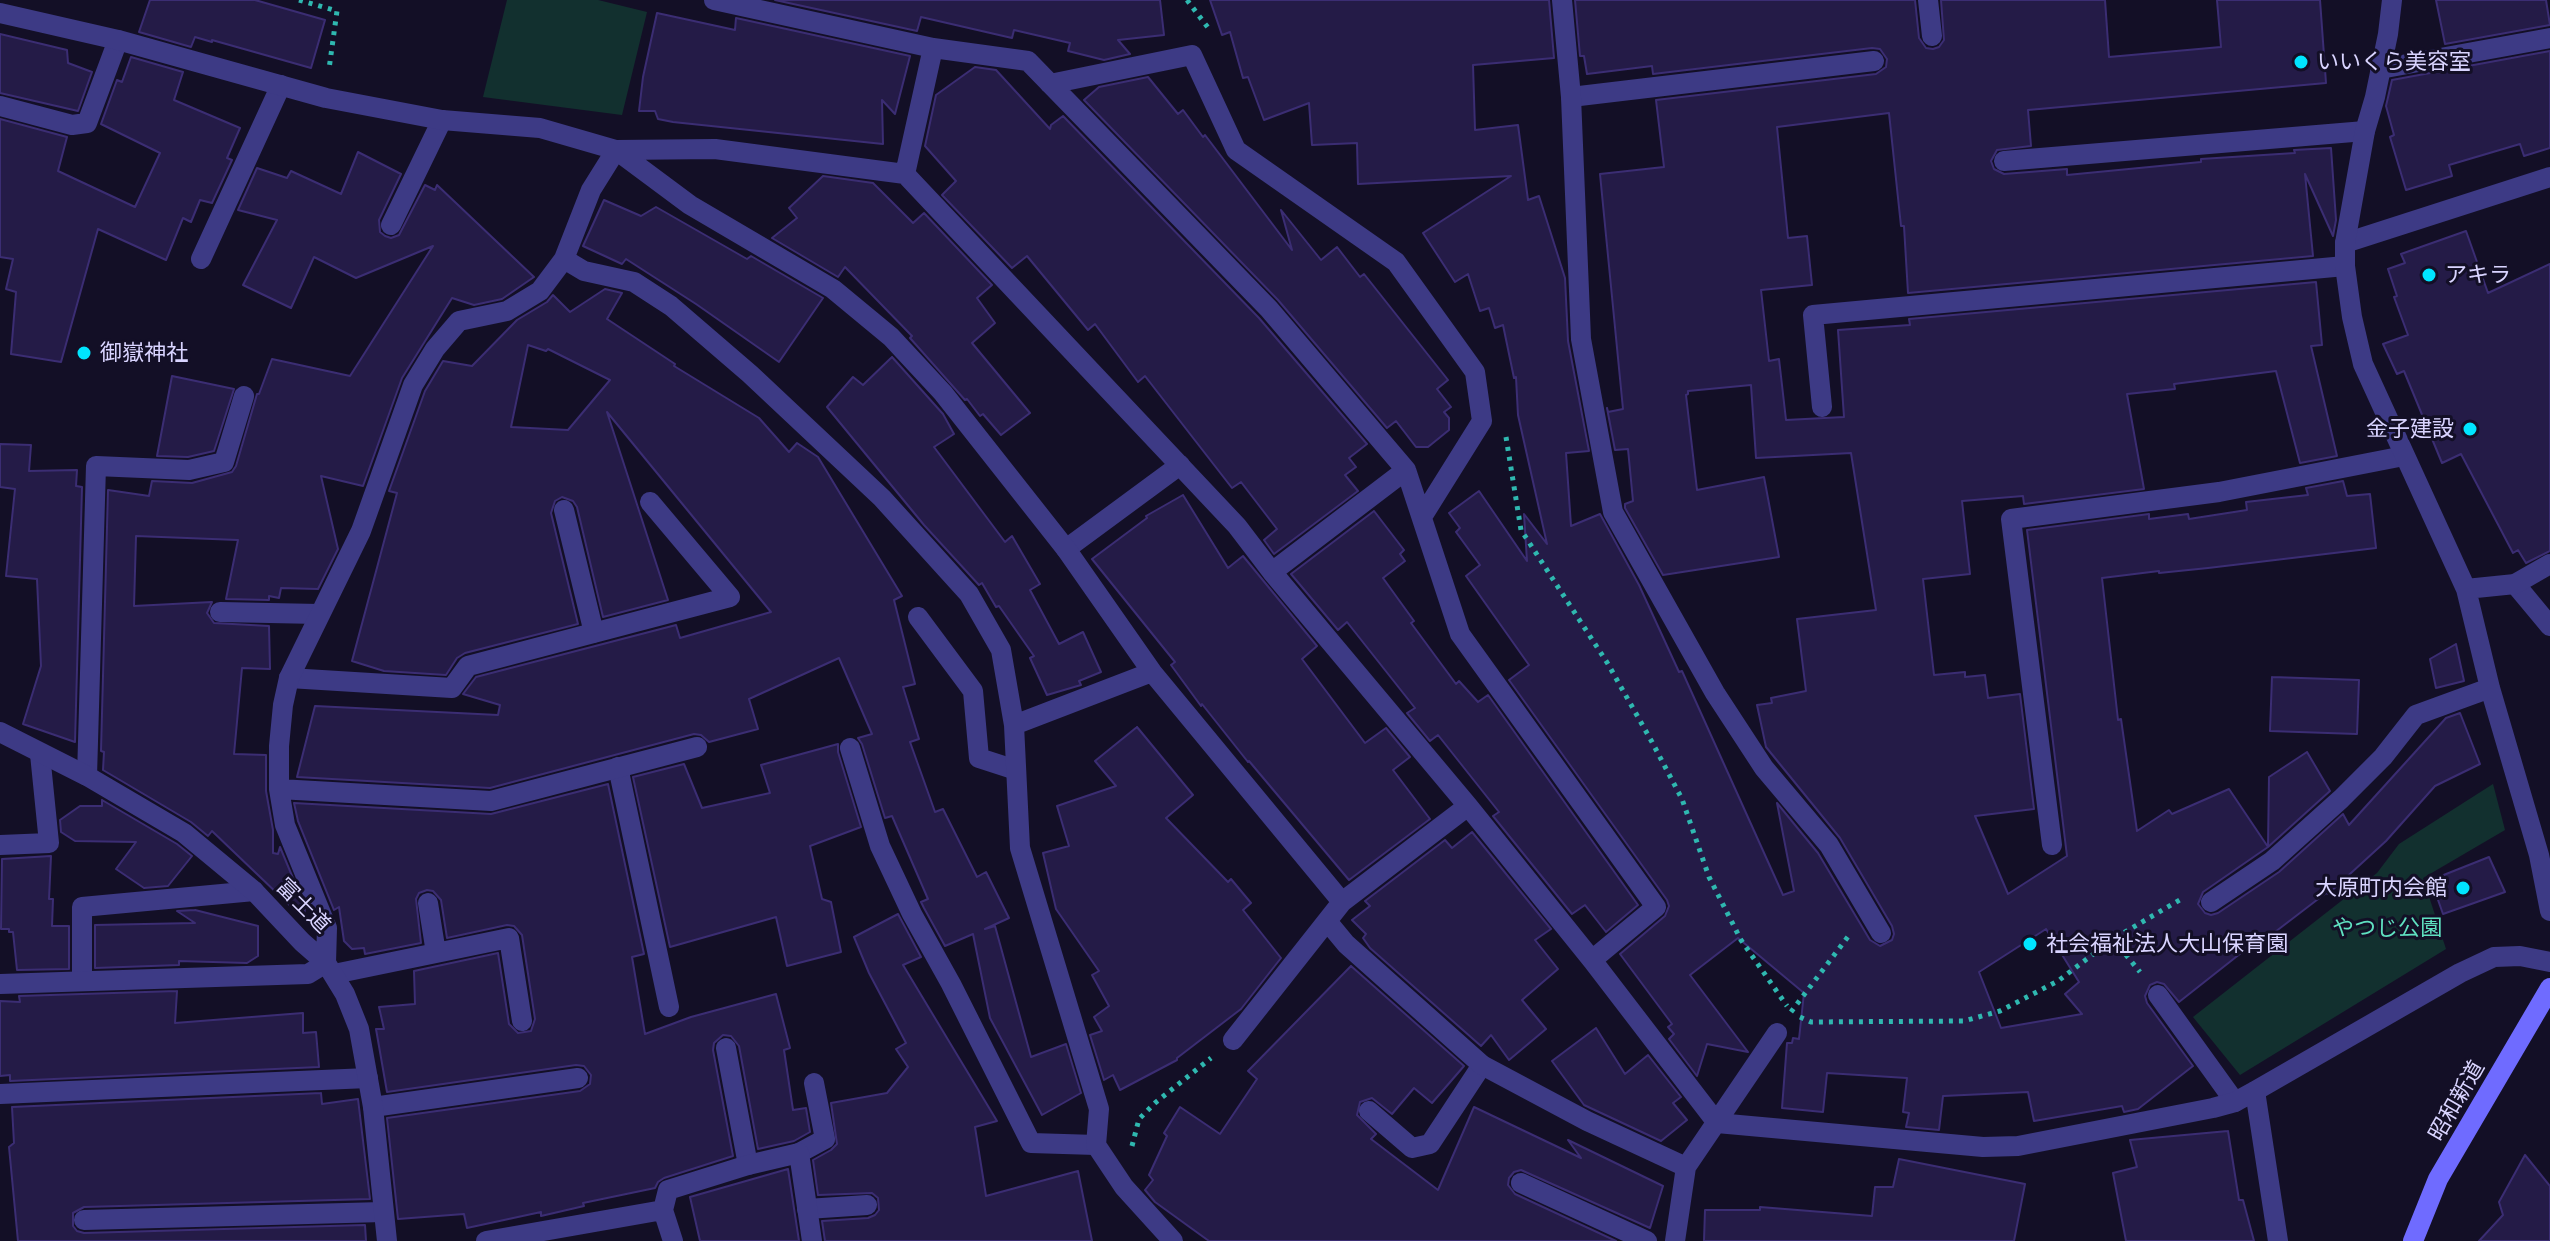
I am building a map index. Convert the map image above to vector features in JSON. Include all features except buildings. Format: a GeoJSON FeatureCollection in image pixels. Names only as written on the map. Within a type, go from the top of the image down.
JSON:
{"type":"FeatureCollection","features":[{"type":"Feature","properties":{"kind":"main road","name":"昭和新道"},"geometry":{"type":"LineString","coordinates":[[2413,1241],[2438,1179],[2550,988]]}},
{"type":"Feature","properties":{"kind":"street"},"geometry":{"type":"LineString","coordinates":[[714,0],[933,48],[1028,61],[1269,309],[1406,470],[1460,634],[1656,907],[1592,960]]}},
{"type":"Feature","properties":{"kind":"street"},"geometry":{"type":"LineString","coordinates":[[1562,0],[1571,97],[1581,339],[1613,512],[1715,693],[1764,768],[1829,845],[1881,933]]}},
{"type":"Feature","properties":{"kind":"street"},"geometry":{"type":"LineString","coordinates":[[1928,0],[1932,36]]}},
{"type":"Feature","properties":{"kind":"street"},"geometry":{"type":"LineString","coordinates":[[2392,0],[2345,243],[2352,317],[2363,364],[2466,589],[2490,688],[2539,855],[2550,911]]}},
{"type":"Feature","properties":{"kind":"street"},"geometry":{"type":"LineString","coordinates":[[0,13],[118,40],[326,98],[442,120],[540,128],[616,150],[715,149],[905,174],[1237,526],[1592,960],[1717,1123],[1983,1147],[2018,1146],[2235,1102],[2460,973],[2494,957],[2520,956],[2550,962]]}},
{"type":"Feature","properties":{"kind":"street"},"geometry":{"type":"LineString","coordinates":[[2380,69],[2550,38]]}},
{"type":"Feature","properties":{"kind":"street"},"geometry":{"type":"LineString","coordinates":[[0,106],[72,125],[87,123],[118,40]]}},
{"type":"Feature","properties":{"kind":"street"},"geometry":{"type":"LineString","coordinates":[[905,174],[933,48]]}},
{"type":"Feature","properties":{"kind":"street"},"geometry":{"type":"LineString","coordinates":[[1050,84],[1192,55],[1236,150],[1396,262],[1475,372],[1482,421],[1422,517]]}},
{"type":"Feature","properties":{"kind":"street"},"geometry":{"type":"LineString","coordinates":[[1571,97],[1874,61]]}},
{"type":"Feature","properties":{"kind":"street"},"geometry":{"type":"LineString","coordinates":[[201,259],[281,85]]}},
{"type":"Feature","properties":{"kind":"street"},"geometry":{"type":"LineString","coordinates":[[391,225],[442,120]]}},
{"type":"Feature","properties":{"kind":"street"},"geometry":{"type":"LineString","coordinates":[[2004,161],[2365,131]]}},
{"type":"Feature","properties":{"kind":"street"},"geometry":{"type":"LineString","coordinates":[[330,968],[327,928],[285,825],[279,789],[279,746],[289,678],[361,531],[413,385],[435,349],[459,321],[507,311],[540,291],[564,259],[591,190],[616,150]]}},
{"type":"Feature","properties":{"kind":"street"},"geometry":{"type":"LineString","coordinates":[[616,150],[690,205],[833,289],[891,337],[943,393],[1066,549],[1152,672],[1342,902]]}},
{"type":"Feature","properties":{"kind":"street"},"geometry":{"type":"LineString","coordinates":[[2345,243],[2550,177]]}},
{"type":"Feature","properties":{"kind":"street"},"geometry":{"type":"LineString","coordinates":[[564,259],[584,271],[634,282],[671,306],[750,374],[882,498],[969,594],[1001,650],[1014,725],[1020,848],[1099,1109],[1096,1145],[1129,1193],[1173,1241]]}},
{"type":"Feature","properties":{"kind":"street"},"geometry":{"type":"LineString","coordinates":[[1822,407],[1813,315],[2345,266]]}},
{"type":"Feature","properties":{"kind":"street"},"geometry":{"type":"LineString","coordinates":[[87,776],[96,466],[189,470],[224,462],[244,396]]}},
{"type":"Feature","properties":{"kind":"street"},"geometry":{"type":"LineString","coordinates":[[2052,845],[2011,519],[2219,492],[2404,456]]}},
{"type":"Feature","properties":{"kind":"street"},"geometry":{"type":"LineString","coordinates":[[1066,549],[1180,465]]}},
{"type":"Feature","properties":{"kind":"street"},"geometry":{"type":"LineString","coordinates":[[1272,572],[1406,470]]}},
{"type":"Feature","properties":{"kind":"street"},"geometry":{"type":"LineString","coordinates":[[289,678],[452,688],[468,666],[730,597],[650,502]]}},
{"type":"Feature","properties":{"kind":"street"},"geometry":{"type":"LineString","coordinates":[[564,510],[594,633]]}},
{"type":"Feature","properties":{"kind":"street"},"geometry":{"type":"LineString","coordinates":[[2466,589],[2515,584],[2550,564]]}},
{"type":"Feature","properties":{"kind":"street"},"geometry":{"type":"LineString","coordinates":[[2515,584],[2550,626]]}},
{"type":"Feature","properties":{"kind":"street"},"geometry":{"type":"LineString","coordinates":[[220,612],[319,614]]}},
{"type":"Feature","properties":{"kind":"street"},"geometry":{"type":"LineString","coordinates":[[918,617],[973,691],[979,758],[1016,770]]}},
{"type":"Feature","properties":{"kind":"street"},"geometry":{"type":"LineString","coordinates":[[1014,725],[1152,672]]}},
{"type":"Feature","properties":{"kind":"street"},"geometry":{"type":"LineString","coordinates":[[2211,902],[2272,861],[2341,799],[2383,757],[2416,715],[2490,688]]}},
{"type":"Feature","properties":{"kind":"street","name":"富士道"},"geometry":{"type":"LineString","coordinates":[[0,732],[87,776],[184,833],[254,891],[330,968],[359,1029],[373,1107],[387,1241]]}},
{"type":"Feature","properties":{"kind":"street"},"geometry":{"type":"LineString","coordinates":[[279,789],[491,801],[697,747]]}},
{"type":"Feature","properties":{"kind":"street"},"geometry":{"type":"LineString","coordinates":[[850,748],[880,846],[1031,1143],[1096,1145]]}},
{"type":"Feature","properties":{"kind":"street"},"geometry":{"type":"LineString","coordinates":[[0,845],[49,843],[40,754]]}},
{"type":"Feature","properties":{"kind":"street"},"geometry":{"type":"LineString","coordinates":[[618,767],[669,1007]]}},
{"type":"Feature","properties":{"kind":"street"},"geometry":{"type":"LineString","coordinates":[[1233,1040],[1342,902],[1468,806]]}},
{"type":"Feature","properties":{"kind":"street"},"geometry":{"type":"LineString","coordinates":[[82,980],[82,907],[254,891]]}},
{"type":"Feature","properties":{"kind":"street"},"geometry":{"type":"LineString","coordinates":[[428,903],[436,953]]}},
{"type":"Feature","properties":{"kind":"street"},"geometry":{"type":"LineString","coordinates":[[1327,921],[1346,944],[1482,1065],[1587,1121],[1686,1167]]}},
{"type":"Feature","properties":{"kind":"street"},"geometry":{"type":"LineString","coordinates":[[0,984],[308,974],[509,938],[522,1021]]}},
{"type":"Feature","properties":{"kind":"street"},"geometry":{"type":"LineString","coordinates":[[2158,995],[2235,1102]]}},
{"type":"Feature","properties":{"kind":"street"},"geometry":{"type":"LineString","coordinates":[[1675,1241],[1686,1167],[1777,1033]]}},
{"type":"Feature","properties":{"kind":"street"},"geometry":{"type":"LineString","coordinates":[[726,1048],[748,1165]]}},
{"type":"Feature","properties":{"kind":"street"},"geometry":{"type":"LineString","coordinates":[[1369,1111],[1412,1148],[1430,1144],[1482,1065]]}},
{"type":"Feature","properties":{"kind":"street"},"geometry":{"type":"LineString","coordinates":[[0,1094],[368,1078]]}},
{"type":"Feature","properties":{"kind":"street"},"geometry":{"type":"LineString","coordinates":[[373,1107],[578,1078]]}},
{"type":"Feature","properties":{"kind":"street"},"geometry":{"type":"LineString","coordinates":[[673,1241],[663,1210],[668,1190],[799,1153],[825,1139],[814,1083]]}},
{"type":"Feature","properties":{"kind":"street"},"geometry":{"type":"LineString","coordinates":[[2255,1091],[2278,1241]]}},
{"type":"Feature","properties":{"kind":"street"},"geometry":{"type":"LineString","coordinates":[[799,1153],[812,1241]]}},
{"type":"Feature","properties":{"kind":"street"},"geometry":{"type":"LineString","coordinates":[[1521,1183],[1647,1241]]}},
{"type":"Feature","properties":{"kind":"street"},"geometry":{"type":"LineString","coordinates":[[807,1209],[867,1205]]}},
{"type":"Feature","properties":{"kind":"street"},"geometry":{"type":"LineString","coordinates":[[486,1241],[663,1210]]}},
{"type":"Feature","properties":{"kind":"street"},"geometry":{"type":"LineString","coordinates":[[84,1220],[383,1212]]}},
{"type":"Feature","properties":{"kind":"path"},"geometry":{"type":"LineString","coordinates":[[299,0],[337,11],[326,98]]}},
{"type":"Feature","properties":{"kind":"path"},"geometry":{"type":"LineString","coordinates":[[1777,1033],[1870,910]]}},
{"type":"Feature","properties":{"kind":"path"},"geometry":{"type":"LineString","coordinates":[[2113,939],[2158,995]]}},
{"type":"Feature","properties":{"kind":"path"},"geometry":{"type":"LineString","coordinates":[[1129,1193],[1131,1155],[1139,1119],[1233,1040]]}},
{"type":"Feature","properties":{"kind":"green space"},"geometry":{"type":"Polygon","coordinates":[[[507,0],[598,0],[647,12],[622,115],[483,97],[507,0]]]}},
{"type":"Feature","properties":{"kind":"green space","name":"やつじ公園"},"geometry":{"type":"Polygon","coordinates":[[[2493,784],[2505,830],[2423,878],[2446,949],[2240,1075],[2193,1017],[2377,873],[2399,844],[2493,784]]]}},
{"type":"Feature","properties":{"kind":"place","name":"いいくら美容室"},"geometry":{"type":"Point","coordinates":[2301,62]}},
{"type":"Feature","properties":{"kind":"place","name":"アキラ"},"geometry":{"type":"Point","coordinates":[2429,275]}},
{"type":"Feature","properties":{"kind":"place","name":"御嶽神社"},"geometry":{"type":"Point","coordinates":[84,353]}},
{"type":"Feature","properties":{"kind":"place","name":"金子建設"},"geometry":{"type":"Point","coordinates":[2470,429]}},
{"type":"Feature","properties":{"kind":"place","name":"大原町内会館"},"geometry":{"type":"Point","coordinates":[2463,888]}},
{"type":"Feature","properties":{"kind":"place","name":"社会福祉法人大山保育園"},"geometry":{"type":"Point","coordinates":[2030,944]}}]}
